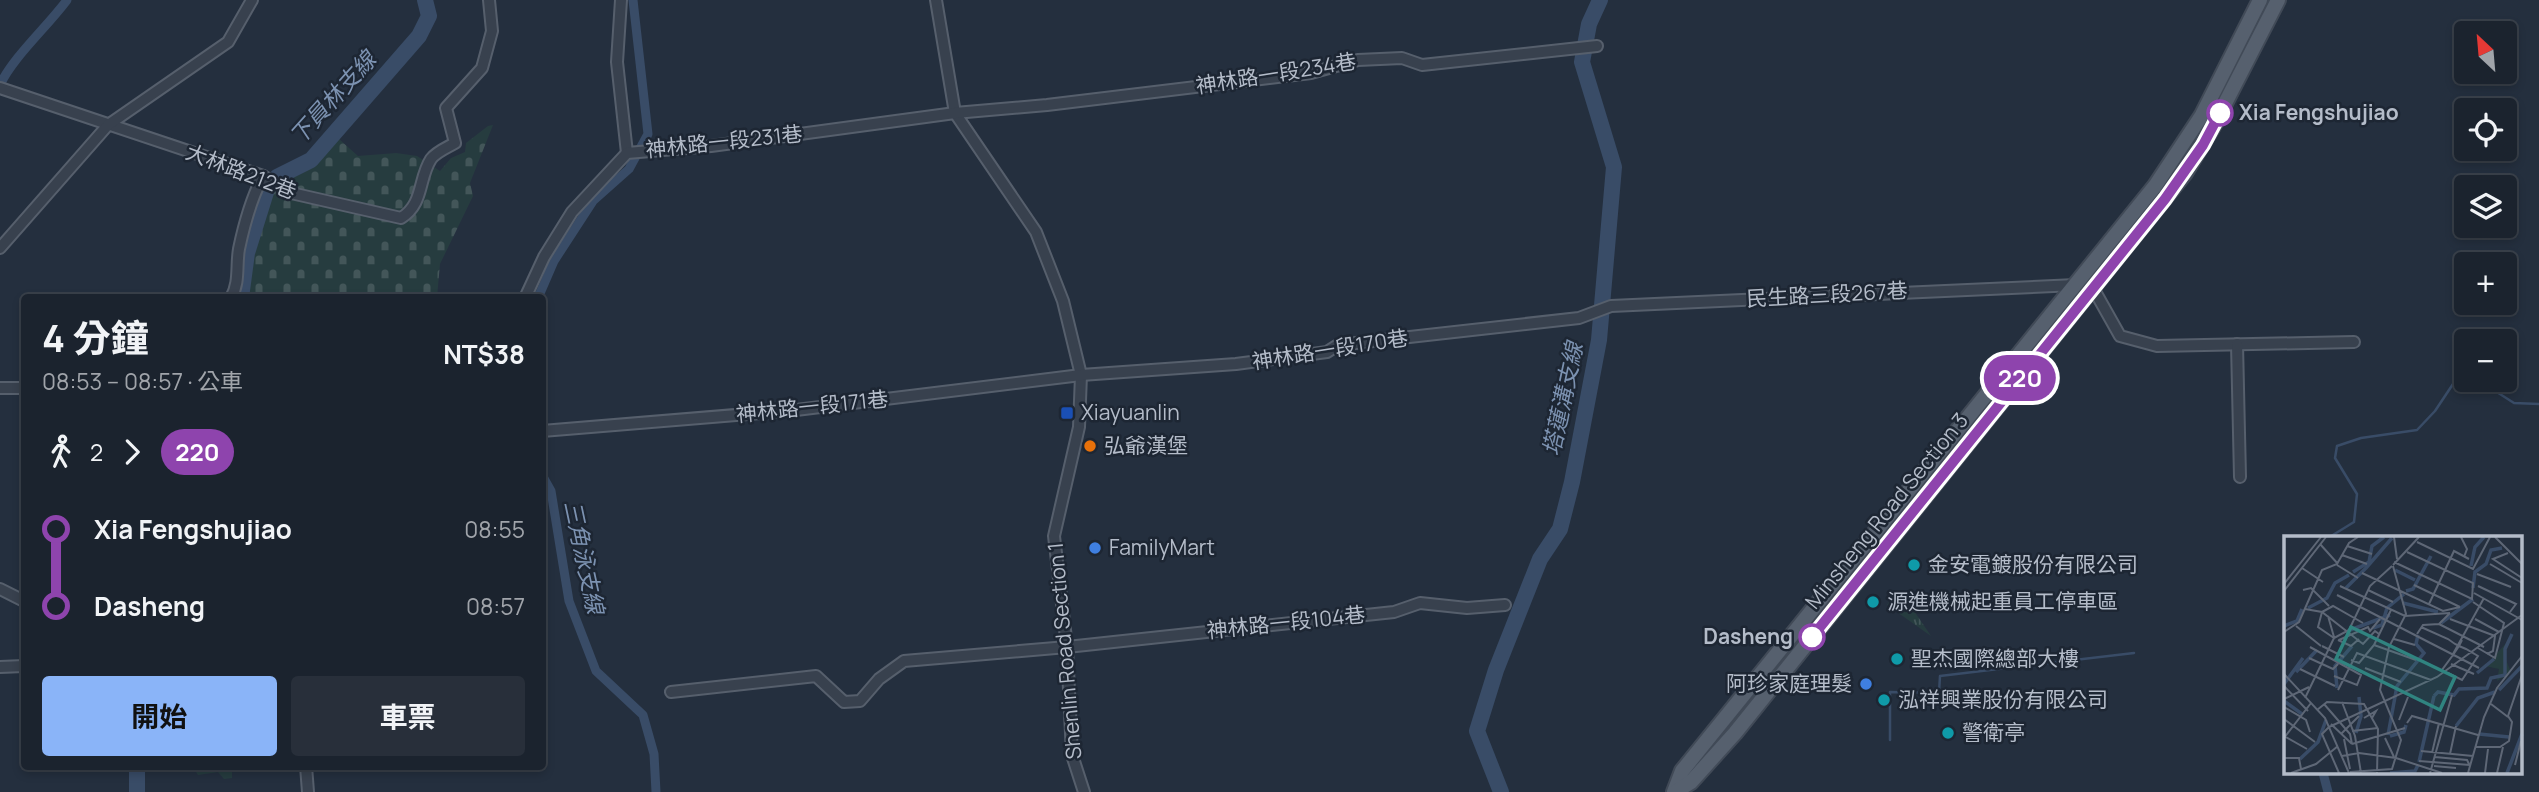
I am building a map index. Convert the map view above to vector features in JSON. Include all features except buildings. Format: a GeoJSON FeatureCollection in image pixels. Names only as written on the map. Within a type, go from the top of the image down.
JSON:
{"type":"FeatureCollection","features":[{"type":"Feature","properties":{"kind":"main road","name":"Minsheng Road Section 3"},"geometry":{"type":"LineString","coordinates":[[1674,792],[1682,771],[2155,186],[2190,136],[2260,0]]}},
{"type":"Feature","properties":{"kind":"main road","name":"Minsheng Road Section 3"},"geometry":{"type":"LineString","coordinates":[[1674,792],[1691,782],[1735,733],[2165,199],[2203,145],[2278,0]]}},
{"type":"Feature","properties":{"kind":"street"},"geometry":{"type":"LineString","coordinates":[[0,248],[108,125],[228,42],[252,0]]}},
{"type":"Feature","properties":{"kind":"street","name":"大林路212巷"},"geometry":{"type":"LineString","coordinates":[[0,88],[264,176],[291,193],[401,218],[410,212],[417,201],[432,158],[455,143],[446,108],[482,68],[492,31],[489,0]]}},
{"type":"Feature","properties":{"kind":"street"},"geometry":{"type":"LineString","coordinates":[[621,0],[617,62],[627,153]]}},
{"type":"Feature","properties":{"kind":"street","name":"Shenlin Road Section 1"},"geometry":{"type":"LineString","coordinates":[[936,0],[955,113],[1036,232],[1063,301],[1081,375],[1079,426],[1054,536],[1067,647],[1072,755],[1084,792]]}},
{"type":"Feature","properties":{"kind":"street","name":"神林路一段234巷"},"geometry":{"type":"LineString","coordinates":[[955,113],[1047,105],[1311,73],[1358,60],[1402,58],[1422,65],[1597,46]]}},
{"type":"Feature","properties":{"kind":"street","name":"神林路一段231巷"},"geometry":{"type":"LineString","coordinates":[[528,294],[544,257],[572,212],[627,153],[710,146],[955,113]]}},
{"type":"Feature","properties":{"kind":"street"},"geometry":{"type":"LineString","coordinates":[[232,294],[238,278],[239,250],[256,189],[264,176]]}},
{"type":"Feature","properties":{"kind":"street","name":"民生路三段267巷"},"geometry":{"type":"LineString","coordinates":[[1579,318],[1611,306],[2076,285]]}},
{"type":"Feature","properties":{"kind":"street"},"geometry":{"type":"LineString","coordinates":[[2093,288],[2120,336],[2157,346],[2354,342]]}},
{"type":"Feature","properties":{"kind":"street","name":"神林路一段170巷"},"geometry":{"type":"LineString","coordinates":[[1081,375],[1236,364],[1327,352],[1342,344],[1579,318]]}},
{"type":"Feature","properties":{"kind":"street"},"geometry":{"type":"LineString","coordinates":[[2237,344],[2239,477]]}},
{"type":"Feature","properties":{"kind":"street","name":"神林路一段171巷"},"geometry":{"type":"LineString","coordinates":[[546,431],[796,410],[1081,375]]}},
{"type":"Feature","properties":{"kind":"street"},"geometry":{"type":"LineString","coordinates":[[0,388],[21,388]]}},
{"type":"Feature","properties":{"kind":"street"},"geometry":{"type":"LineString","coordinates":[[0,589],[21,600]]}},
{"type":"Feature","properties":{"kind":"street","name":"神林路一段104巷"},"geometry":{"type":"LineString","coordinates":[[671,692],[816,676],[844,702],[860,701],[879,680],[904,661],[1067,647],[1394,612],[1420,603],[1467,608],[1505,605]]}},
{"type":"Feature","properties":{"kind":"street"},"geometry":{"type":"LineString","coordinates":[[0,667],[21,666]]}},
{"type":"Feature","properties":{"kind":"street"},"geometry":{"type":"LineString","coordinates":[[306,770],[308,792]]}},
{"type":"Feature","properties":{"kind":"green space"},"geometry":{"type":"Polygon","coordinates":[[[493,125],[470,183],[473,196],[440,264],[437,294],[245,294],[251,255],[272,192],[339,139],[358,156],[396,153],[417,156],[440,171],[451,158],[465,152],[466,143],[493,125]]]}},
{"type":"Feature","properties":{"kind":"green space"},"geometry":{"type":"Polygon","coordinates":[[[1889,602],[1910,605],[1931,636],[1887,605],[1889,602]]]}},
{"type":"Feature","properties":{"kind":"green space"},"geometry":{"type":"Polygon","coordinates":[[[195,770],[232,770],[232,778],[224,779],[218,772],[198,775],[195,770]]]}},
{"type":"Feature","properties":{"kind":"waterway"},"geometry":{"type":"LineString","coordinates":[[0,85],[22,53],[67,0]]}},
{"type":"Feature","properties":{"kind":"waterway","name":"下員林支線"},"geometry":{"type":"LineString","coordinates":[[242,294],[247,253],[267,189],[277,177],[311,160],[419,36],[429,16],[425,0]]}},
{"type":"Feature","properties":{"kind":"waterway","name":"三角泳支線"},"geometry":{"type":"LineString","coordinates":[[540,294],[554,261],[593,201],[629,169],[648,134],[633,0]]}},
{"type":"Feature","properties":{"kind":"waterway","name":"塔蓮溝支線"},"geometry":{"type":"LineString","coordinates":[[1501,792],[1477,731],[1496,670],[1540,559],[1560,529],[1572,482],[1599,340],[1614,167],[1582,62],[1589,24],[1600,0]]}},
{"type":"Feature","properties":{"kind":"waterway"},"geometry":{"type":"LineString","coordinates":[[2331,536],[2354,522],[2357,494],[2335,458],[2337,446],[2361,438],[2417,430],[2435,411],[2454,382]]}},
{"type":"Feature","properties":{"kind":"waterway"},"geometry":{"type":"LineString","coordinates":[[2497,392],[2514,403],[2539,404]]}},
{"type":"Feature","properties":{"kind":"waterway","name":"三角泳支線"},"geometry":{"type":"LineString","coordinates":[[546,482],[551,491],[569,601],[596,671],[643,715],[654,754],[656,792]]}},
{"type":"Feature","properties":{"kind":"waterway"},"geometry":{"type":"LineString","coordinates":[[1890,740],[1890,692],[1939,693],[1940,676],[2134,653]]}},
{"type":"Feature","properties":{"kind":"waterway","name":"下員林支線"},"geometry":{"type":"LineString","coordinates":[[137,770],[137,792]]}},
{"type":"Feature","properties":{"kind":"waterway"},"geometry":{"type":"LineString","coordinates":[[2323,774],[2328,792]]}},
{"type":"Feature","properties":{"kind":"bus line","name":"220"},"geometry":{"type":"LineString","coordinates":[[1812,637],[2165,199],[2203,145],[2220,113]]}},
{"type":"Feature","properties":{"kind":"place","name":"Xia Fengshujiao"},"geometry":{"type":"Point","coordinates":[2220,113]}},
{"type":"Feature","properties":{"kind":"place","name":"Xiayuanlin"},"geometry":{"type":"Point","coordinates":[1067,413]}},
{"type":"Feature","properties":{"kind":"place","name":"弘爺漢堡"},"geometry":{"type":"Point","coordinates":[1090,446]}},
{"type":"Feature","properties":{"kind":"place","name":"FamilyMart"},"geometry":{"type":"Point","coordinates":[1095,548]}},
{"type":"Feature","properties":{"kind":"place","name":"金安電鍍股份有限公司"},"geometry":{"type":"Point","coordinates":[1914,565]}},
{"type":"Feature","properties":{"kind":"place","name":"源進機械起重員工停車區"},"geometry":{"type":"Point","coordinates":[1873,602]}},
{"type":"Feature","properties":{"kind":"place","name":"Dasheng"},"geometry":{"type":"Point","coordinates":[1812,637]}},
{"type":"Feature","properties":{"kind":"place","name":"聖杰國際總部大樓"},"geometry":{"type":"Point","coordinates":[1897,659]}},
{"type":"Feature","properties":{"kind":"place","name":"阿珍家庭理髮"},"geometry":{"type":"Point","coordinates":[1866,684]}},
{"type":"Feature","properties":{"kind":"place","name":"泓祥興業股份有限公司"},"geometry":{"type":"Point","coordinates":[1884,700]}},
{"type":"Feature","properties":{"kind":"place","name":"警衛亭"},"geometry":{"type":"Point","coordinates":[1948,733]}}]}
